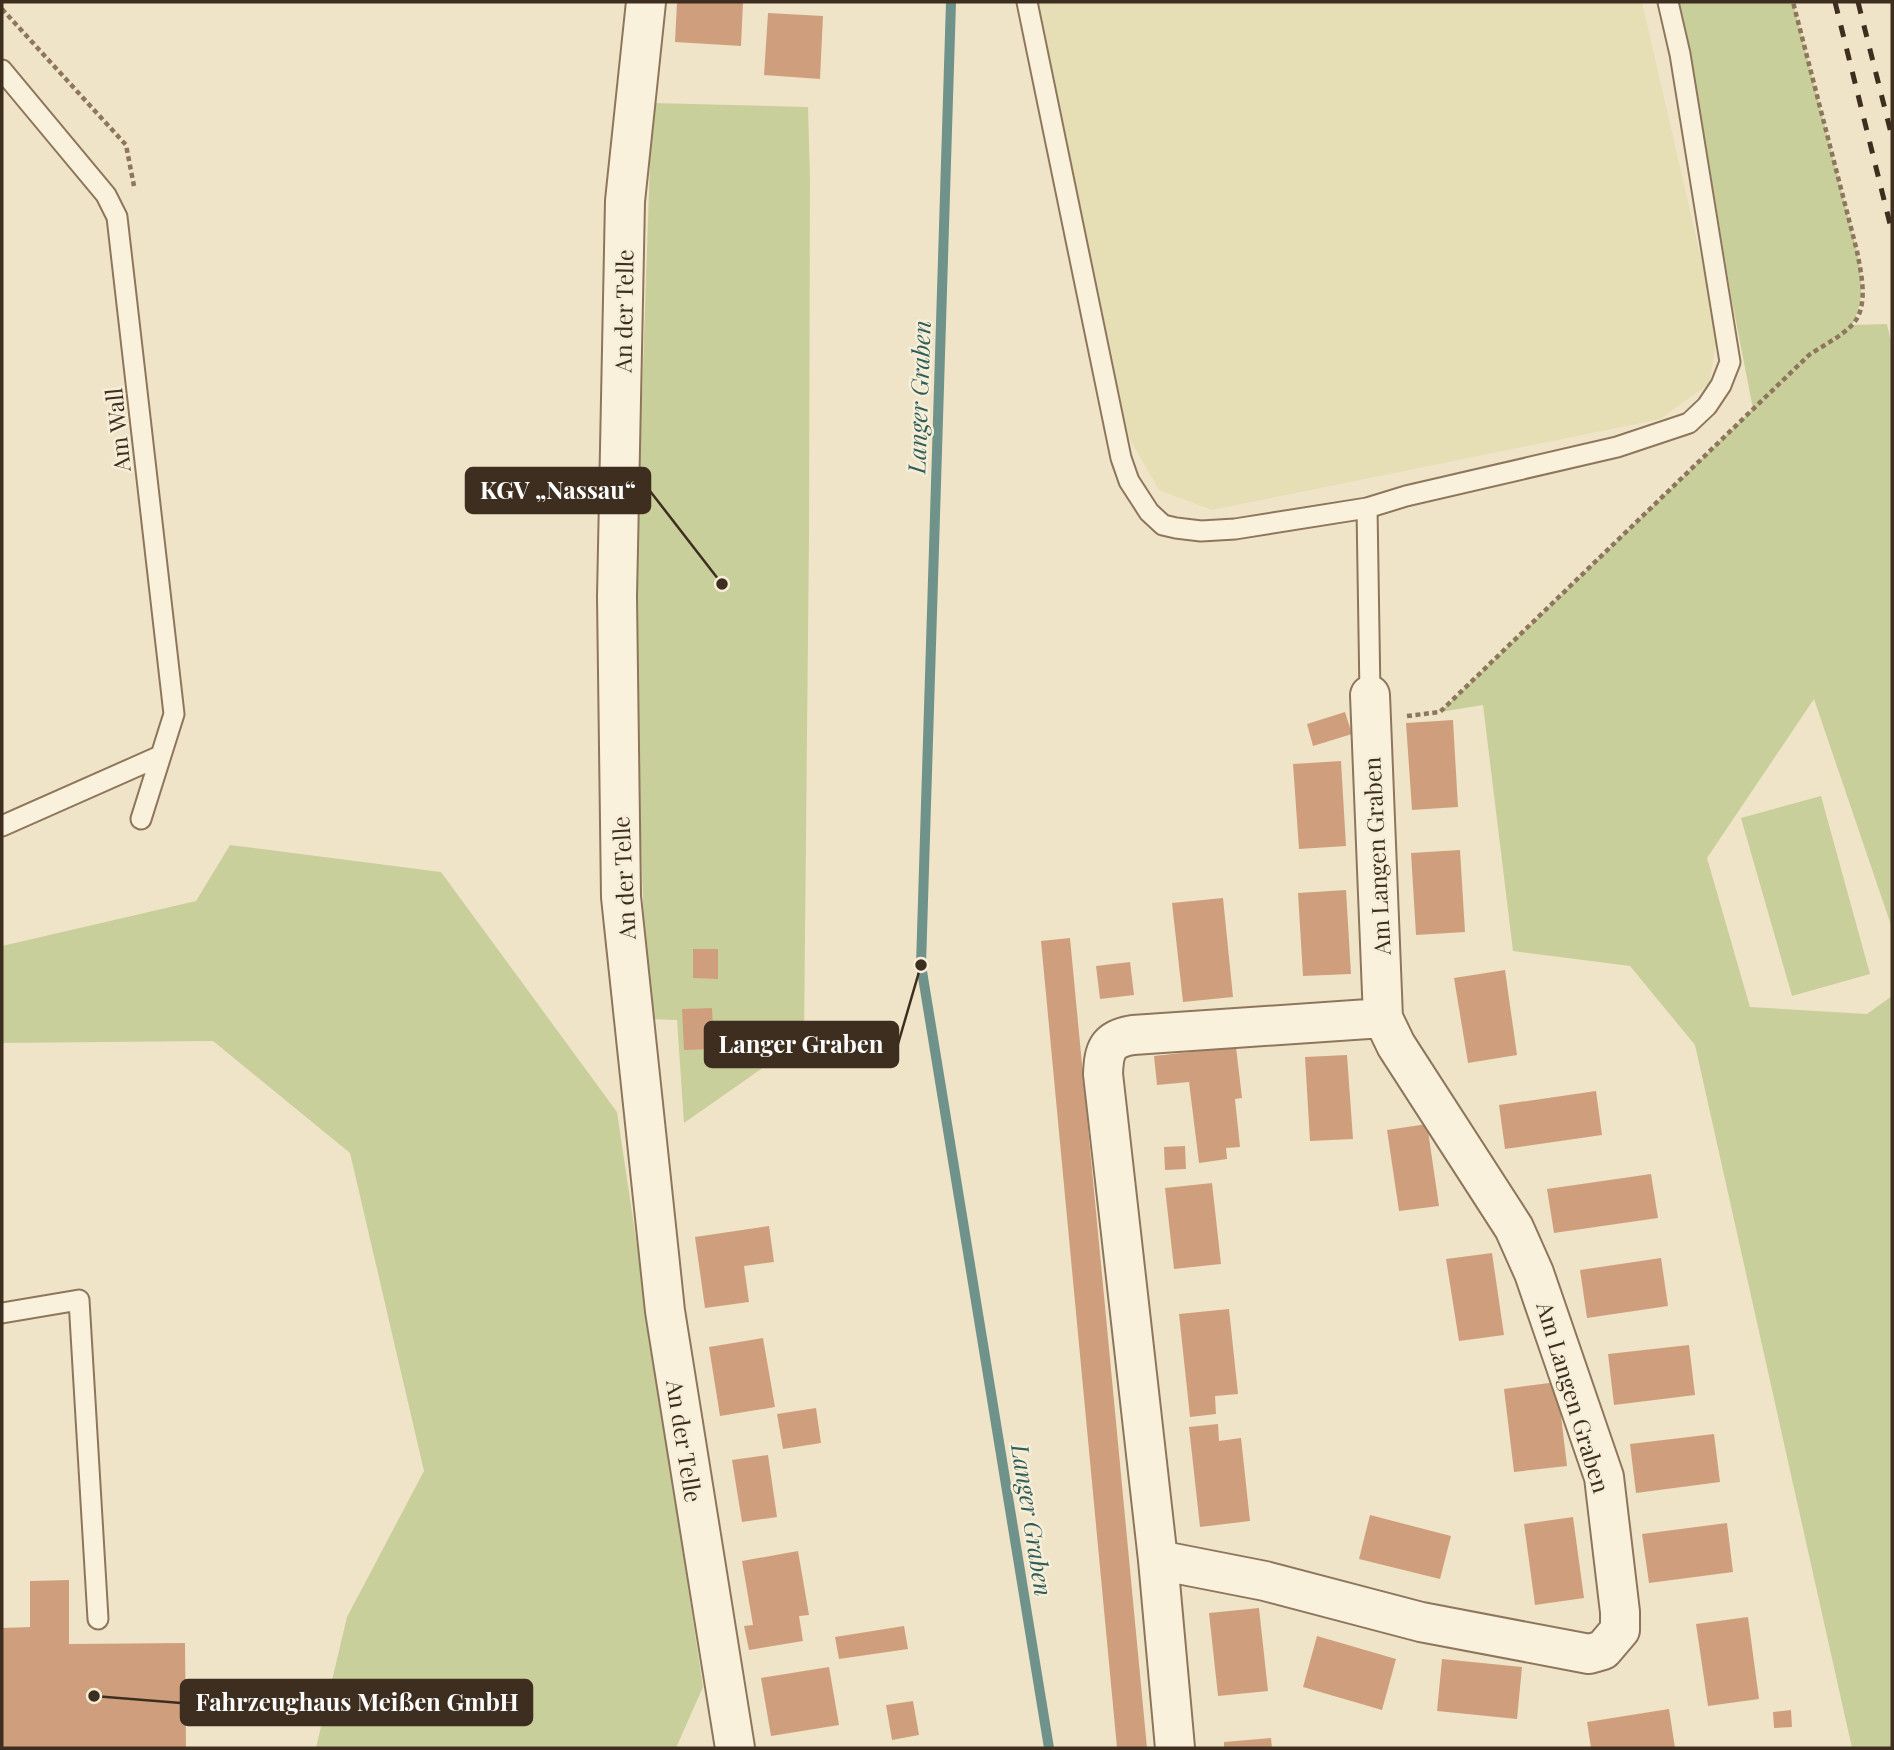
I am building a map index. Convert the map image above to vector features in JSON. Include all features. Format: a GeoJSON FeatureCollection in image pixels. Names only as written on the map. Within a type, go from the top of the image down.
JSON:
{"type":"FeatureCollection","features":[{"type":"Feature","properties":{"kind":"street","name":"An der Telle"},"geometry":{"type":"LineString","coordinates":[[646,2],[625,201],[617,597],[621,897],[665,1311],[735,1748]]}},
{"type":"Feature","properties":{"kind":"street","name":"Am Langen Graben"},"geometry":{"type":"LineString","coordinates":[[1158,1560],[1265,1581],[1421,1622],[1577,1653],[1589,1654],[1603,1650],[1619,1630],[1620,1612],[1604,1478],[1534,1273],[1514,1228],[1396,1045],[1383,1017],[1369,708]]}},
{"type":"Feature","properties":{"kind":"street"},"geometry":{"type":"LineString","coordinates":[[1175,1748],[1158,1560],[1103,1074],[1104,1057],[1109,1045],[1119,1037],[1383,1017]]}},
{"type":"Feature","properties":{"kind":"lane"},"geometry":{"type":"LineString","coordinates":[[1027,2],[1121,458],[1129,481],[1149,512],[1163,525],[1201,531],[1235,529],[1367,508],[1406,496],[1617,447],[1689,423],[1707,406],[1721,385],[1730,362],[1680,54],[1668,2]]}},
{"type":"Feature","properties":{"kind":"lane","name":"Am Wall"},"geometry":{"type":"LineString","coordinates":[[2,70],[106,195],[117,216],[174,714],[141,819]]}},
{"type":"Feature","properties":{"kind":"lane"},"geometry":{"type":"LineString","coordinates":[[1367,508],[1369,708]]}},
{"type":"Feature","properties":{"kind":"lane"},"geometry":{"type":"LineString","coordinates":[[2,827],[160,757]]}},
{"type":"Feature","properties":{"kind":"lane"},"geometry":{"type":"LineString","coordinates":[[2,1313],[79,1300],[98,1619]]}},
{"type":"Feature","properties":{"kind":"path"},"geometry":{"type":"LineString","coordinates":[[1369,708],[1440,712],[1809,355],[1852,326],[1860,312],[1863,283],[1793,2]]}},
{"type":"Feature","properties":{"kind":"path"},"geometry":{"type":"LineString","coordinates":[[2,9],[126,145],[135,198]]}},
{"type":"Feature","properties":{"kind":"shaded area"},"geometry":{"type":"Polygon","coordinates":[[[1038,2],[1642,2],[1718,332],[1709,384],[1660,419],[1212,510],[1159,490],[1128,436],[1038,2]]]}},
{"type":"Feature","properties":{"kind":"green space"},"geometry":{"type":"Polygon","coordinates":[[[1679,2],[1793,2],[1857,251],[1861,289],[1859,307],[1852,325],[1887,324],[1892,346],[1892,928],[1814,699],[1707,858],[1750,1007],[1867,1014],[1892,996],[1892,1748],[1852,1748],[1695,1045],[1630,966],[1513,951],[1483,705],[1440,712],[1753,409],[1690,50],[1679,2]]]}},
{"type":"Feature","properties":{"kind":"green space"},"geometry":{"type":"Polygon","coordinates":[[[652,103],[808,107],[809,537],[804,1039],[684,1123],[677,1020],[647,1019],[634,631],[652,103]]]}},
{"type":"Feature","properties":{"kind":"green space"},"geometry":{"type":"Polygon","coordinates":[[[1821,796],[1870,974],[1792,996],[1741,818],[1821,796]]]}},
{"type":"Feature","properties":{"kind":"green space"},"geometry":{"type":"Polygon","coordinates":[[[230,845],[441,872],[617,1112],[703,1687],[676,1748],[316,1748],[347,1617],[424,1471],[350,1153],[213,1041],[2,1043],[2,946],[196,901],[230,845]]]}},
{"type":"Feature","properties":{"kind":"building"},"geometry":{"type":"Polygon","coordinates":[[[677,2],[743,2],[741,46],[675,42],[677,2]]]}},
{"type":"Feature","properties":{"kind":"building"},"geometry":{"type":"Polygon","coordinates":[[[768,13],[823,16],[820,79],[764,75],[768,13]]]}},
{"type":"Feature","properties":{"kind":"building"},"geometry":{"type":"Polygon","coordinates":[[[1345,712],[1352,734],[1313,746],[1307,724],[1345,712]]]}},
{"type":"Feature","properties":{"kind":"building"},"geometry":{"type":"Polygon","coordinates":[[[1453,720],[1458,807],[1412,810],[1406,723],[1453,720]]]}},
{"type":"Feature","properties":{"kind":"building"},"geometry":{"type":"Polygon","coordinates":[[[1341,761],[1346,846],[1299,849],[1293,764],[1341,761]]]}},
{"type":"Feature","properties":{"kind":"building"},"geometry":{"type":"Polygon","coordinates":[[[1460,850],[1465,932],[1416,935],[1411,853],[1460,850]]]}},
{"type":"Feature","properties":{"kind":"building"},"geometry":{"type":"Polygon","coordinates":[[[1346,890],[1351,974],[1303,976],[1298,893],[1346,890]]]}},
{"type":"Feature","properties":{"kind":"building"},"geometry":{"type":"Polygon","coordinates":[[[1223,898],[1233,997],[1183,1002],[1172,903],[1223,898]]]}},
{"type":"Feature","properties":{"kind":"building"},"geometry":{"type":"Polygon","coordinates":[[[1070,938],[1147,1748],[1117,1748],[1041,941],[1070,938]]]}},
{"type":"Feature","properties":{"kind":"building"},"geometry":{"type":"Polygon","coordinates":[[[693,949],[718,949],[718,979],[693,978],[693,949]]]}},
{"type":"Feature","properties":{"kind":"building"},"geometry":{"type":"Polygon","coordinates":[[[1130,962],[1134,995],[1100,999],[1096,966],[1130,962]]]}},
{"type":"Feature","properties":{"kind":"building"},"geometry":{"type":"Polygon","coordinates":[[[1505,970],[1517,1055],[1468,1063],[1454,978],[1505,970]]]}},
{"type":"Feature","properties":{"kind":"building"},"geometry":{"type":"Polygon","coordinates":[[[712,1008],[714,1049],[684,1050],[682,1009],[712,1008]]]}},
{"type":"Feature","properties":{"kind":"building"},"geometry":{"type":"Polygon","coordinates":[[[1236,1047],[1242,1098],[1235,1099],[1240,1147],[1226,1148],[1227,1159],[1199,1163],[1189,1082],[1157,1085],[1154,1056],[1236,1047]]]}},
{"type":"Feature","properties":{"kind":"building"},"geometry":{"type":"Polygon","coordinates":[[[1347,1055],[1353,1139],[1310,1141],[1305,1057],[1347,1055]]]}},
{"type":"Feature","properties":{"kind":"building"},"geometry":{"type":"Polygon","coordinates":[[[1596,1091],[1602,1135],[1505,1149],[1499,1105],[1596,1091]]]}},
{"type":"Feature","properties":{"kind":"building"},"geometry":{"type":"Polygon","coordinates":[[[1427,1124],[1439,1206],[1399,1211],[1387,1130],[1427,1124]]]}},
{"type":"Feature","properties":{"kind":"building"},"geometry":{"type":"Polygon","coordinates":[[[1185,1146],[1186,1169],[1165,1170],[1164,1147],[1185,1146]]]}},
{"type":"Feature","properties":{"kind":"building"},"geometry":{"type":"Polygon","coordinates":[[[1651,1174],[1658,1218],[1554,1233],[1547,1189],[1651,1174]]]}},
{"type":"Feature","properties":{"kind":"building"},"geometry":{"type":"Polygon","coordinates":[[[1212,1183],[1221,1264],[1174,1269],[1165,1188],[1212,1183]]]}},
{"type":"Feature","properties":{"kind":"building"},"geometry":{"type":"Polygon","coordinates":[[[769,1226],[774,1262],[744,1266],[749,1302],[705,1308],[695,1237],[769,1226]]]}},
{"type":"Feature","properties":{"kind":"building"},"geometry":{"type":"Polygon","coordinates":[[[1492,1253],[1504,1335],[1459,1341],[1446,1259],[1492,1253]]]}},
{"type":"Feature","properties":{"kind":"building"},"geometry":{"type":"Polygon","coordinates":[[[1661,1258],[1668,1306],[1587,1318],[1580,1270],[1661,1258]]]}},
{"type":"Feature","properties":{"kind":"building"},"geometry":{"type":"Polygon","coordinates":[[[1229,1309],[1238,1394],[1215,1396],[1216,1414],[1190,1417],[1179,1314],[1229,1309]]]}},
{"type":"Feature","properties":{"kind":"building"},"geometry":{"type":"Polygon","coordinates":[[[763,1338],[775,1407],[720,1416],[709,1347],[763,1338]]]}},
{"type":"Feature","properties":{"kind":"building"},"geometry":{"type":"Polygon","coordinates":[[[1689,1345],[1695,1395],[1614,1405],[1608,1354],[1689,1345]]]}},
{"type":"Feature","properties":{"kind":"building"},"geometry":{"type":"Polygon","coordinates":[[[1557,1382],[1567,1466],[1514,1472],[1504,1389],[1557,1382]]]}},
{"type":"Feature","properties":{"kind":"building"},"geometry":{"type":"Polygon","coordinates":[[[816,1408],[821,1443],[783,1449],[777,1414],[816,1408]]]}},
{"type":"Feature","properties":{"kind":"building"},"geometry":{"type":"Polygon","coordinates":[[[1218,1424],[1219,1441],[1241,1438],[1250,1521],[1200,1527],[1189,1427],[1218,1424]]]}},
{"type":"Feature","properties":{"kind":"building"},"geometry":{"type":"Polygon","coordinates":[[[1714,1434],[1720,1482],[1636,1493],[1630,1444],[1714,1434]]]}},
{"type":"Feature","properties":{"kind":"building"},"geometry":{"type":"Polygon","coordinates":[[[768,1455],[777,1517],[742,1522],[732,1460],[768,1455]]]}},
{"type":"Feature","properties":{"kind":"building"},"geometry":{"type":"Polygon","coordinates":[[[1370,1515],[1451,1536],[1440,1579],[1359,1559],[1370,1515]]]}},
{"type":"Feature","properties":{"kind":"building"},"geometry":{"type":"Polygon","coordinates":[[[1573,1517],[1584,1598],[1535,1605],[1524,1524],[1573,1517]]]}},
{"type":"Feature","properties":{"kind":"building"},"geometry":{"type":"Polygon","coordinates":[[[1727,1523],[1733,1572],[1649,1583],[1642,1534],[1727,1523]]]}},
{"type":"Feature","properties":{"kind":"building"},"geometry":{"type":"Polygon","coordinates":[[[798,1551],[809,1615],[799,1616],[803,1641],[749,1650],[744,1626],[753,1625],[742,1561],[798,1551]]]}},
{"type":"Feature","properties":{"kind":"building"},"geometry":{"type":"Polygon","coordinates":[[[69,1580],[69,1644],[185,1643],[186,1748],[2,1748],[2,1628],[30,1627],[30,1581],[69,1580]]]}},
{"type":"Feature","properties":{"kind":"building"},"geometry":{"type":"Polygon","coordinates":[[[1259,1608],[1268,1691],[1218,1696],[1209,1613],[1259,1608]]]}},
{"type":"Feature","properties":{"kind":"building"},"geometry":{"type":"Polygon","coordinates":[[[1748,1617],[1759,1699],[1708,1706],[1696,1624],[1748,1617]]]}},
{"type":"Feature","properties":{"kind":"building"},"geometry":{"type":"Polygon","coordinates":[[[904,1626],[908,1649],[839,1659],[835,1637],[904,1626]]]}},
{"type":"Feature","properties":{"kind":"building"},"geometry":{"type":"Polygon","coordinates":[[[1317,1636],[1396,1659],[1382,1710],[1303,1687],[1317,1636]]]}},
{"type":"Feature","properties":{"kind":"building"},"geometry":{"type":"Polygon","coordinates":[[[1442,1659],[1522,1667],[1517,1719],[1437,1711],[1442,1659]]]}},
{"type":"Feature","properties":{"kind":"building"},"geometry":{"type":"Polygon","coordinates":[[[829,1667],[839,1725],[771,1736],[761,1678],[829,1667]]]}},
{"type":"Feature","properties":{"kind":"building"},"geometry":{"type":"Polygon","coordinates":[[[913,1701],[919,1735],[892,1740],[886,1705],[913,1701]]]}},
{"type":"Feature","properties":{"kind":"building"},"geometry":{"type":"Polygon","coordinates":[[[1669,1709],[1675,1748],[1591,1748],[1587,1722],[1669,1709]]]}},
{"type":"Feature","properties":{"kind":"building"},"geometry":{"type":"Polygon","coordinates":[[[1791,1710],[1792,1727],[1774,1728],[1773,1712],[1791,1710]]]}},
{"type":"Feature","properties":{"kind":"building"},"geometry":{"type":"Polygon","coordinates":[[[1271,1738],[1272,1748],[1224,1748],[1224,1742],[1271,1738]]]}},
{"type":"Feature","properties":{"kind":"waterway","name":"Langer Graben"},"geometry":{"type":"LineString","coordinates":[[951,2],[921,965],[1049,1748]]}},
{"type":"Feature","properties":{"kind":"railway"},"geometry":{"type":"LineString","coordinates":[[1835,2],[1892,232]]}},
{"type":"Feature","properties":{"kind":"railway"},"geometry":{"type":"LineString","coordinates":[[1858,2],[1892,137]]}},
{"type":"Feature","properties":{"kind":"place","name":"KGV „Nassau“"},"geometry":{"type":"Point","coordinates":[722,584]}},
{"type":"Feature","properties":{"kind":"place","name":"Langer Graben"},"geometry":{"type":"Point","coordinates":[921,965]}},
{"type":"Feature","properties":{"kind":"place","name":"Fahrzeughaus Meißen GmbH"},"geometry":{"type":"Point","coordinates":[94,1696]}}]}
